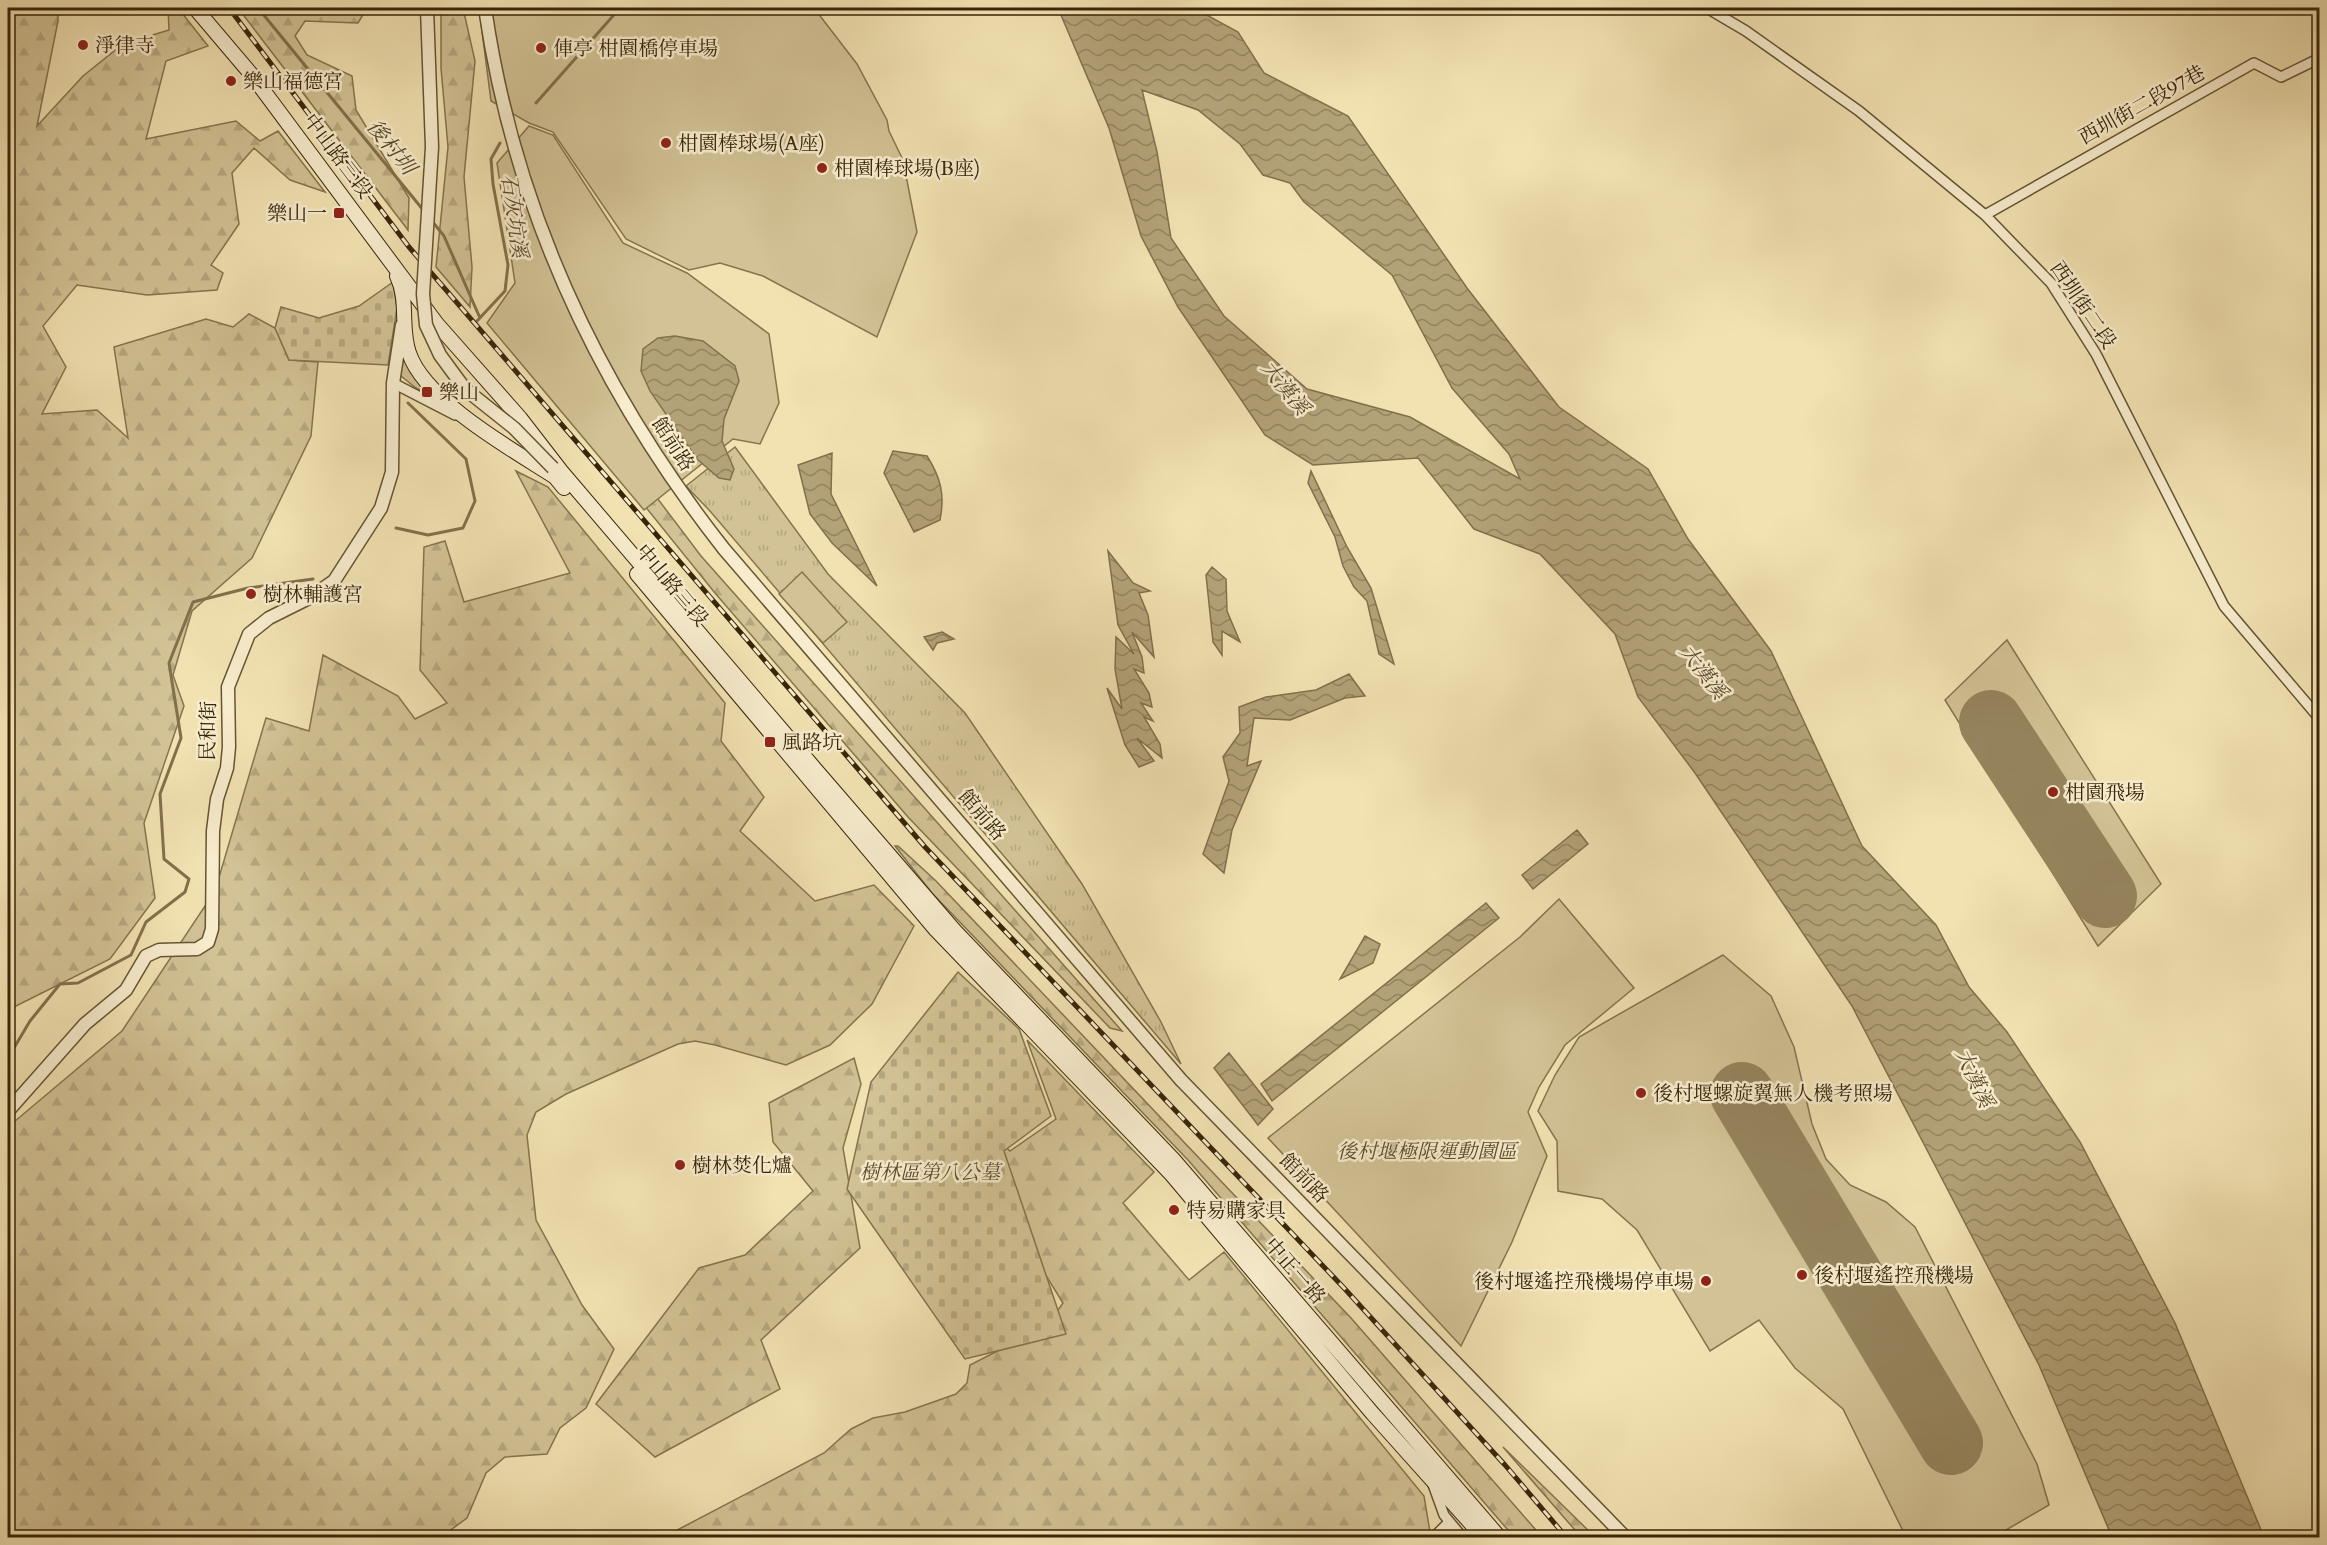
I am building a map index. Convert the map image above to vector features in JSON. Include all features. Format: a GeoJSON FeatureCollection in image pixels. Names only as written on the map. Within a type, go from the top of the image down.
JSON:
{"type":"FeatureCollection","features":[{"type":"Feature","properties":{"kind":"main road","name":"中山路三段"},"geometry":{"type":"LineString","coordinates":[[195,8],[251,74],[381,245],[437,324],[520,418],[556,472],[956,953]]}},
{"type":"Feature","properties":{"kind":"main road","name":"中山路三段"},"geometry":{"type":"LineString","coordinates":[[381,245],[401,286],[406,343],[416,368],[426,380],[476,426],[556,472],[955,931]]}},
{"type":"Feature","properties":{"kind":"main road","name":"中正一路"},"geometry":{"type":"LineString","coordinates":[[955,931],[1173,1159],[1436,1474],[1484,1538]]}},
{"type":"Feature","properties":{"kind":"main road","name":"中正一路"},"geometry":{"type":"LineString","coordinates":[[956,953],[1172,1174],[1372,1414],[1500,1538]]}},
{"type":"Feature","properties":{"kind":"street"},"geometry":{"type":"LineString","coordinates":[[427,8],[432,147],[423,294],[426,325],[440,355],[465,389],[514,428],[556,472]]}},
{"type":"Feature","properties":{"kind":"street","name":"館前路"},"geometry":{"type":"LineString","coordinates":[[485,8],[500,94],[516,156],[554,266],[586,336],[689,505],[724,549],[1181,1080],[1626,1538]]}},
{"type":"Feature","properties":{"kind":"street","name":"西圳街二段"},"geometry":{"type":"LineString","coordinates":[[1707,8],[1746,31],[1859,111],[1985,214],[2050,283],[2096,354],[2224,606],[2319,719]]}},
{"type":"Feature","properties":{"kind":"street","name":"西圳街二段97巷"},"geometry":{"type":"LineString","coordinates":[[1985,214],[2254,63],[2281,77],[2319,58]]}},
{"type":"Feature","properties":{"kind":"street","name":"民和街"},"geometry":{"type":"LineString","coordinates":[[8,1111],[86,1024],[126,990],[146,956],[159,950],[197,949],[208,942],[212,929],[213,831],[217,799],[227,768],[229,747],[228,687],[249,634],[269,618],[311,597],[334,581],[381,508],[392,472],[393,383],[404,312]]}},
{"type":"Feature","properties":{"kind":"street"},"geometry":{"type":"LineString","coordinates":[[393,383],[476,426]]}},
{"type":"Feature","properties":{"kind":"street"},"geometry":{"type":"LineString","coordinates":[[1436,1474],[1444,1515],[1463,1538]]}},
{"type":"Feature","properties":{"kind":"street"},"geometry":{"type":"LineString","coordinates":[[1433,1538],[1449,1522]]}},
{"type":"Feature","properties":{"kind":"street"},"geometry":{"type":"LineString","coordinates":[[1446,1538],[1449,1522]]}},
{"type":"Feature","properties":{"kind":"green space"},"geometry":{"type":"Polygon","coordinates":[[[8,8],[58,8],[58,21],[37,126],[83,76],[123,44],[169,30],[168,8],[178,8],[208,46],[166,61],[146,139],[236,121],[260,141],[278,131],[325,192],[290,180],[254,148],[232,173],[239,224],[211,265],[223,273],[217,290],[147,295],[77,285],[43,326],[66,367],[42,414],[97,410],[128,438],[114,347],[206,319],[233,327],[249,314],[275,328],[289,360],[318,362],[311,436],[252,558],[192,611],[173,675],[184,706],[144,823],[155,898],[110,959],[8,1010],[8,8]]]}},
{"type":"Feature","properties":{"kind":"green space"},"geometry":{"type":"Polygon","coordinates":[[[238,8],[367,8],[358,23],[305,21],[295,36],[307,55],[352,76],[356,110],[409,198],[408,230],[238,8]]]}},
{"type":"Feature","properties":{"kind":"green space"},"geometry":{"type":"Polygon","coordinates":[[[441,8],[463,8],[475,61],[464,177],[472,267],[470,307],[436,267],[448,147],[441,68],[441,8]]]}},
{"type":"Feature","properties":{"kind":"green space"},"geometry":{"type":"Polygon","coordinates":[[[479,8],[814,8],[857,64],[887,120],[889,131],[903,160],[917,232],[877,337],[763,276],[720,263],[689,270],[626,239],[553,132],[529,123],[491,101],[479,8]]]}},
{"type":"Feature","properties":{"kind":"green space"},"geometry":{"type":"Polygon","coordinates":[[[529,126],[553,135],[623,243],[687,273],[769,334],[779,403],[760,444],[733,439],[644,510],[487,323],[515,283],[497,163],[529,126]]]}},
{"type":"Feature","properties":{"kind":"green space"},"geometry":{"type":"Polygon","coordinates":[[[393,282],[397,308],[388,365],[289,360],[275,328],[281,307],[319,318],[359,306],[393,282]]]}},
{"type":"Feature","properties":{"kind":"green space"},"geometry":{"type":"Polygon","coordinates":[[[401,351],[443,402],[416,388],[401,376],[401,351]]]}},
{"type":"Feature","properties":{"kind":"green space"},"geometry":{"type":"Polygon","coordinates":[[[552,391],[608,433],[701,556],[1122,1031],[1110,1028],[908,817],[715,593],[552,391]]]}},
{"type":"Feature","properties":{"kind":"green space"},"geometry":{"type":"Polygon","coordinates":[[[735,447],[828,574],[965,713],[1082,884],[1161,1022],[1181,1064],[710,511],[686,486],[735,447]]]}},
{"type":"Feature","properties":{"kind":"green space"},"geometry":{"type":"Polygon","coordinates":[[[516,471],[548,487],[725,703],[721,741],[764,797],[740,831],[815,901],[874,885],[914,926],[872,1004],[830,1045],[786,1065],[695,1041],[678,1044],[566,1094],[536,1112],[527,1135],[536,1220],[582,1305],[614,1349],[586,1408],[560,1428],[547,1454],[505,1457],[486,1473],[467,1518],[441,1537],[8,1537],[8,1127],[122,1031],[215,891],[266,718],[309,731],[323,655],[398,696],[415,719],[447,703],[420,670],[424,547],[445,541],[464,602],[570,573],[516,471]]]}},
{"type":"Feature","properties":{"kind":"green space"},"geometry":{"type":"Polygon","coordinates":[[[802,572],[847,622],[823,643],[779,594],[802,572]]]}},
{"type":"Feature","properties":{"kind":"green space","name":"柑園飛場"},"geometry":{"type":"Polygon","coordinates":[[[2007,640],[2161,884],[2098,946],[1945,700],[2007,640]]]}},
{"type":"Feature","properties":{"kind":"green space"},"geometry":{"type":"Polygon","coordinates":[[[895,846],[898,846],[936,881],[1351,1318],[1542,1537],[1514,1537],[1188,1160],[932,893],[895,846]]]}},
{"type":"Feature","properties":{"kind":"green space","name":"後村堰極限運動園區"},"geometry":{"type":"Polygon","coordinates":[[[1559,899],[1634,988],[1565,1045],[1539,1087],[1528,1112],[1547,1156],[1512,1242],[1461,1346],[1268,1138],[1520,937],[1559,899]]]}},
{"type":"Feature","properties":{"kind":"green space","name":"後村堰遙控飛機場"},"geometry":{"type":"Polygon","coordinates":[[[1723,955],[1771,996],[1794,1047],[1812,1124],[1826,1159],[1850,1185],[1886,1202],[1915,1227],[2037,1464],[2049,1505],[1994,1537],[1906,1537],[1843,1409],[1795,1368],[1759,1320],[1710,1351],[1637,1230],[1602,1199],[1558,1191],[1557,1141],[1538,1111],[1555,1075],[1579,1037],[1723,955]]]}},
{"type":"Feature","properties":{"kind":"green space","name":"樹林區第八公墓"},"geometry":{"type":"Polygon","coordinates":[[[958,972],[1019,1029],[1051,1116],[1004,1151],[1066,1334],[965,1359],[847,1189],[871,1082],[958,972]]]}},
{"type":"Feature","properties":{"kind":"green space"},"geometry":{"type":"Polygon","coordinates":[[[1027,1040],[1154,1172],[1123,1203],[1189,1280],[1224,1252],[1424,1496],[1431,1538],[662,1538],[824,1453],[851,1429],[873,1418],[905,1412],[956,1394],[967,1383],[970,1365],[1047,1326],[1063,1303],[1037,1261],[986,1128],[1010,1151],[1056,1119],[1027,1040]]]}},
{"type":"Feature","properties":{"kind":"green space"},"geometry":{"type":"Polygon","coordinates":[[[854,1058],[861,1084],[843,1148],[860,1248],[761,1340],[780,1389],[655,1457],[596,1404],[699,1268],[745,1255],[813,1191],[773,1142],[769,1103],[854,1058]]]}},
{"type":"Feature","properties":{"kind":"green space"},"geometry":{"type":"Polygon","coordinates":[[[1503,1447],[1595,1537],[1581,1537],[1503,1447]]]}},
{"type":"Feature","properties":{"kind":"water","name":"大漢溪"},"geometry":{"type":"Polygon","coordinates":[[[1058,8],[1194,8],[1238,32],[1264,73],[1348,116],[1467,288],[1559,407],[1648,469],[1688,539],[1771,651],[1862,846],[1936,925],[1969,987],[2007,1032],[2080,1142],[2175,1323],[2264,1537],[2112,1537],[2039,1365],[1852,1006],[1695,773],[1638,697],[1615,634],[1540,554],[1474,529],[1418,458],[1313,465],[1265,435],[1178,307],[1141,236],[1109,128],[1058,8]],[[1142,90],[1157,152],[1171,238],[1224,316],[1307,389],[1410,417],[1520,479],[1509,454],[1452,388],[1392,275],[1304,202],[1290,183],[1263,175],[1240,144],[1198,110],[1142,90]]]}},
{"type":"Feature","properties":{"kind":"water"},"geometry":{"type":"Polygon","coordinates":[[[675,336],[703,341],[735,366],[739,381],[724,419],[722,441],[734,469],[730,480],[719,478],[697,459],[650,391],[641,371],[643,349],[658,338],[675,336]]]}},
{"type":"Feature","properties":{"kind":"water"},"geometry":{"type":"Polygon","coordinates":[[[893,451],[927,456],[941,487],[940,520],[914,532],[884,473],[893,451]]]}},
{"type":"Feature","properties":{"kind":"water"},"geometry":{"type":"Polygon","coordinates":[[[832,453],[831,494],[877,586],[832,543],[810,514],[798,465],[832,453]]]}},
{"type":"Feature","properties":{"kind":"water"},"geometry":{"type":"Polygon","coordinates":[[[1311,471],[1347,547],[1371,588],[1394,664],[1379,654],[1367,601],[1354,587],[1343,566],[1335,537],[1308,483],[1311,471]]]}},
{"type":"Feature","properties":{"kind":"water"},"geometry":{"type":"Polygon","coordinates":[[[1108,551],[1133,583],[1150,591],[1139,593],[1148,615],[1154,657],[1132,632],[1142,657],[1144,673],[1134,669],[1149,693],[1152,707],[1141,703],[1153,721],[1144,717],[1160,744],[1162,758],[1137,738],[1154,761],[1139,767],[1125,745],[1107,688],[1122,709],[1115,669],[1116,637],[1134,654],[1118,625],[1108,551]]]}},
{"type":"Feature","properties":{"kind":"water"},"geometry":{"type":"Polygon","coordinates":[[[1212,567],[1226,579],[1227,611],[1240,642],[1222,631],[1222,655],[1213,642],[1206,575],[1212,567]]]}},
{"type":"Feature","properties":{"kind":"water"},"geometry":{"type":"Polygon","coordinates":[[[942,632],[954,639],[937,643],[933,650],[924,637],[942,632]]]}},
{"type":"Feature","properties":{"kind":"water"},"geometry":{"type":"Polygon","coordinates":[[[1349,674],[1365,696],[1345,698],[1290,720],[1254,718],[1247,766],[1261,761],[1232,830],[1224,873],[1203,854],[1229,781],[1223,757],[1240,733],[1239,707],[1266,697],[1316,690],[1349,674]]]}},
{"type":"Feature","properties":{"kind":"water"},"geometry":{"type":"Polygon","coordinates":[[[1577,830],[1588,844],[1533,889],[1522,875],[1577,830]]]}},
{"type":"Feature","properties":{"kind":"water"},"geometry":{"type":"Polygon","coordinates":[[[1486,903],[1499,918],[1272,1101],[1261,1084],[1486,903]]]}},
{"type":"Feature","properties":{"kind":"water"},"geometry":{"type":"Polygon","coordinates":[[[1365,936],[1380,944],[1373,963],[1340,979],[1365,936]]]}},
{"type":"Feature","properties":{"kind":"water"},"geometry":{"type":"Polygon","coordinates":[[[1229,1053],[1273,1109],[1258,1125],[1214,1068],[1229,1053]]]}},
{"type":"Feature","properties":{"kind":"waterway","name":"後村圳"},"geometry":{"type":"LineString","coordinates":[[258,8],[424,211]]}},
{"type":"Feature","properties":{"kind":"waterway","name":"石灰坑溪"},"geometry":{"type":"LineString","coordinates":[[536,103],[620,8]]}},
{"type":"Feature","properties":{"kind":"waterway","name":"石灰坑溪"},"geometry":{"type":"LineString","coordinates":[[477,321],[505,291],[508,265],[493,184],[491,159],[500,143]]}},
{"type":"Feature","properties":{"kind":"waterway","name":"後村圳"},"geometry":{"type":"LineString","coordinates":[[432,221],[444,236],[480,318]]}},
{"type":"Feature","properties":{"kind":"waterway","name":"石灰坑溪"},"geometry":{"type":"LineString","coordinates":[[396,528],[428,535],[463,528],[475,501],[466,459],[408,403]]}},
{"type":"Feature","properties":{"kind":"waterway","name":"石灰坑溪"},"geometry":{"type":"LineString","coordinates":[[8,1058],[30,1021],[60,984],[78,983],[131,955],[146,922],[185,892],[189,879],[164,859],[160,794],[181,738],[169,663],[193,602],[248,588],[313,579]]}},
{"type":"Feature","properties":{"kind":"runway"},"geometry":{"type":"LineString","coordinates":[[1991,722],[2105,896]]}},
{"type":"Feature","properties":{"kind":"runway"},"geometry":{"type":"LineString","coordinates":[[1742,1094],[1951,1443]]}},
{"type":"Feature","properties":{"kind":"railway"},"geometry":{"type":"LineString","coordinates":[[229,8],[409,247],[925,847],[1344,1288],[1505,1465],[1567,1538]]}},
{"type":"Feature","properties":{"kind":"place","name":"淨律寺"},"geometry":{"type":"Point","coordinates":[83,45]}},
{"type":"Feature","properties":{"kind":"place","name":"俥亭 柑園橋停車場"},"geometry":{"type":"Point","coordinates":[541,48]}},
{"type":"Feature","properties":{"kind":"place","name":"樂山福德宮"},"geometry":{"type":"Point","coordinates":[231,81]}},
{"type":"Feature","properties":{"kind":"place","name":"柑園棒球場(A座)"},"geometry":{"type":"Point","coordinates":[666,143]}},
{"type":"Feature","properties":{"kind":"place","name":"柑園棒球場(B座)"},"geometry":{"type":"Point","coordinates":[822,168]}},
{"type":"Feature","properties":{"kind":"place","name":"樂山一"},"geometry":{"type":"Point","coordinates":[339,213]}},
{"type":"Feature","properties":{"kind":"place","name":"樂山"},"geometry":{"type":"Point","coordinates":[427,392]}},
{"type":"Feature","properties":{"kind":"place","name":"樹林輔護宮"},"geometry":{"type":"Point","coordinates":[251,594]}},
{"type":"Feature","properties":{"kind":"place","name":"風路坑"},"geometry":{"type":"Point","coordinates":[770,742]}},
{"type":"Feature","properties":{"kind":"place","name":"柑園飛場"},"geometry":{"type":"Point","coordinates":[2053,792]}},
{"type":"Feature","properties":{"kind":"place","name":"後村堰螺旋翼無人機考照場"},"geometry":{"type":"Point","coordinates":[1641,1093]}},
{"type":"Feature","properties":{"kind":"place","name":"樹林焚化爐"},"geometry":{"type":"Point","coordinates":[680,1165]}},
{"type":"Feature","properties":{"kind":"place","name":"特易購家具"},"geometry":{"type":"Point","coordinates":[1174,1210]}},
{"type":"Feature","properties":{"kind":"place","name":"後村堰遙控飛機場"},"geometry":{"type":"Point","coordinates":[1802,1275]}},
{"type":"Feature","properties":{"kind":"place","name":"後村堰遙控飛機場停車場"},"geometry":{"type":"Point","coordinates":[1706,1281]}}]}
